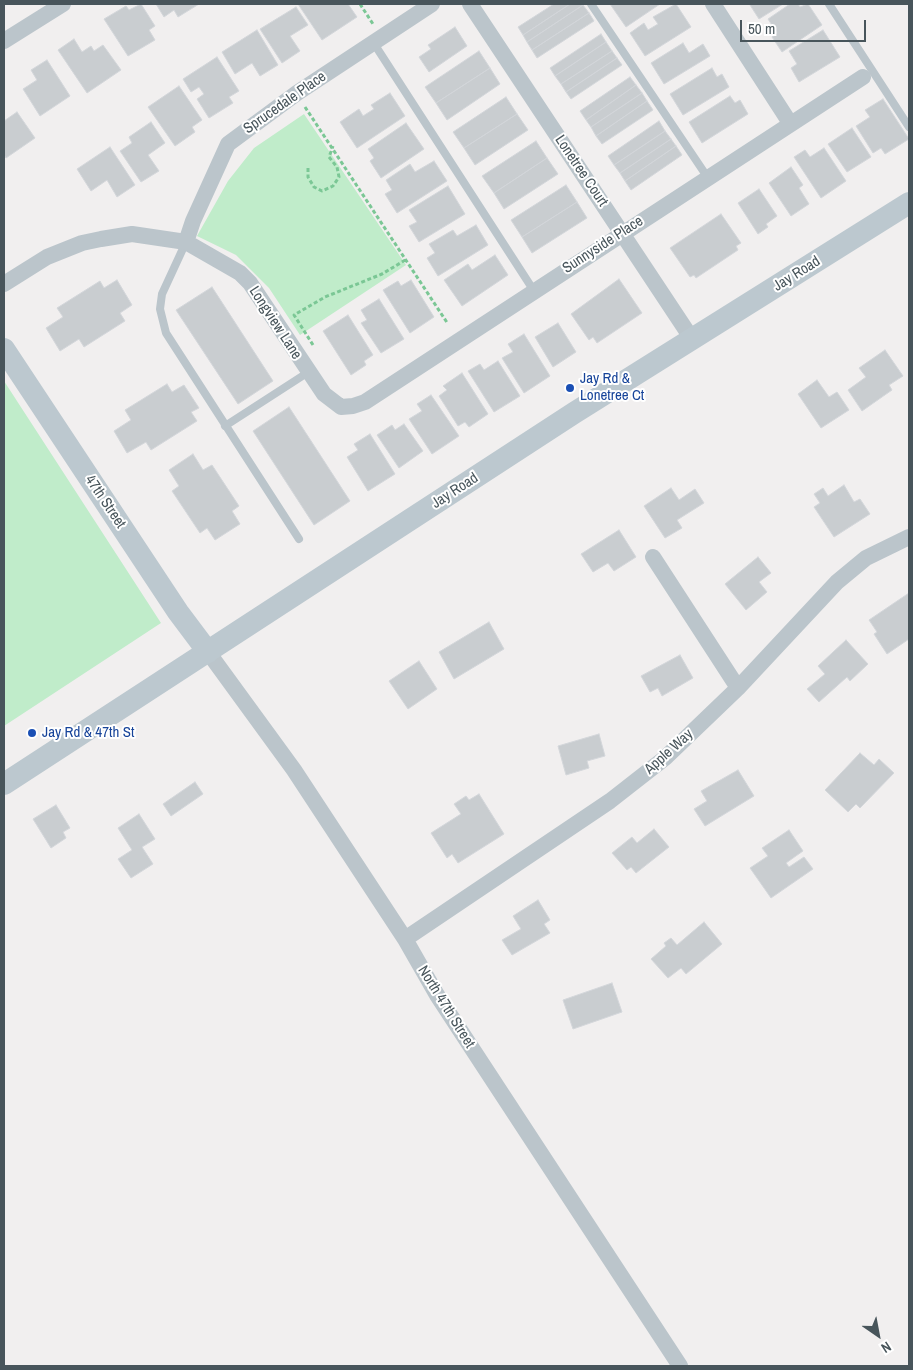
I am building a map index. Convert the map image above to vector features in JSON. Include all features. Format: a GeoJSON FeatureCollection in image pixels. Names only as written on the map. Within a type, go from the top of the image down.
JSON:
{"type":"FeatureCollection","features":[{"type":"Feature","properties":{"kind":"street"},"geometry":{"type":"LineString","coordinates":[[4,42],[63,4]]}},
{"type":"Feature","properties":{"kind":"street","name":"Sprucedale Place"},"geometry":{"type":"LineString","coordinates":[[186,242],[193,221],[228,144],[298,93],[432,4]]}},
{"type":"Feature","properties":{"kind":"street","name":"Lonetree Court"},"geometry":{"type":"LineString","coordinates":[[470,4],[692,339]]}},
{"type":"Feature","properties":{"kind":"street"},"geometry":{"type":"LineString","coordinates":[[713,4],[790,123]]}},
{"type":"Feature","properties":{"kind":"street","name":"Sunnyside Place"},"geometry":{"type":"LineString","coordinates":[[341,406],[353,406],[365,402],[863,76]]}},
{"type":"Feature","properties":{"kind":"street","name":"Jay Road"},"geometry":{"type":"LineString","coordinates":[[4,784],[692,339],[909,203]]}},
{"type":"Feature","properties":{"kind":"street","name":"Longview Lane"},"geometry":{"type":"LineString","coordinates":[[4,284],[47,257],[101,239],[132,234],[186,242],[228,265],[250,283],[307,373],[324,394],[341,406]]}},
{"type":"Feature","properties":{"kind":"street","name":"47th Street"},"geometry":{"type":"LineString","coordinates":[[4,349],[208,652]]}},
{"type":"Feature","properties":{"kind":"street","name":"Apple Way"},"geometry":{"type":"LineString","coordinates":[[405,939],[610,801],[664,758],[738,688],[837,582],[866,558],[909,537]]}},
{"type":"Feature","properties":{"kind":"street"},"geometry":{"type":"LineString","coordinates":[[653,557],[738,688]]}},
{"type":"Feature","properties":{"kind":"street","name":"North 47th Street"},"geometry":{"type":"LineString","coordinates":[[208,652],[294,770],[405,939],[436,995],[680,1366]]}},
{"type":"Feature","properties":{"kind":"lane"},"geometry":{"type":"LineString","coordinates":[[591,4],[708,178]]}},
{"type":"Feature","properties":{"kind":"lane"},"geometry":{"type":"LineString","coordinates":[[829,4],[909,127]]}},
{"type":"Feature","properties":{"kind":"lane"},"geometry":{"type":"LineString","coordinates":[[377,39],[534,290]]}},
{"type":"Feature","properties":{"kind":"lane"},"geometry":{"type":"LineString","coordinates":[[186,242],[162,294],[162,320],[166,332],[225,426],[300,538]]}},
{"type":"Feature","properties":{"kind":"lane"},"geometry":{"type":"LineString","coordinates":[[225,426],[307,373]]}},
{"type":"Feature","properties":{"kind":"path"},"geometry":{"type":"LineString","coordinates":[[360,4],[377,39]]}},
{"type":"Feature","properties":{"kind":"path"},"geometry":{"type":"LineString","coordinates":[[298,93],[316,126],[333,146],[448,324]]}},
{"type":"Feature","properties":{"kind":"path"},"geometry":{"type":"LineString","coordinates":[[308,168],[308,177],[314,187],[322,191],[333,186],[339,177],[337,167],[329,157],[333,146]]}},
{"type":"Feature","properties":{"kind":"path"},"geometry":{"type":"LineString","coordinates":[[318,352],[294,315],[325,297],[382,274],[407,259]]}},
{"type":"Feature","properties":{"kind":"green space"},"geometry":{"type":"Polygon","coordinates":[[[304,114],[406,265],[300,335],[269,288],[236,255],[197,236],[228,181],[254,148],[304,114]]]}},
{"type":"Feature","properties":{"kind":"green space"},"geometry":{"type":"Polygon","coordinates":[[[4,381],[161,623],[4,726],[4,381]]]}},
{"type":"Feature","properties":{"kind":"building"},"geometry":{"type":"Polygon","coordinates":[[[141,4],[155,26],[149,30],[155,40],[128,56],[104,19],[126,6],[129,10],[141,4]]]}},
{"type":"Feature","properties":{"kind":"building"},"geometry":{"type":"Polygon","coordinates":[[[156,4],[199,4],[178,17],[174,10],[164,17],[156,4]]]}},
{"type":"Feature","properties":{"kind":"building"},"geometry":{"type":"Polygon","coordinates":[[[298,4],[348,4],[357,17],[322,40],[298,4]]]}},
{"type":"Feature","properties":{"kind":"building"},"geometry":{"type":"Polygon","coordinates":[[[554,4],[570,4],[523,35],[518,27],[554,4]]]}},
{"type":"Feature","properties":{"kind":"building"},"geometry":{"type":"Polygon","coordinates":[[[570,4],[583,5],[527,42],[523,35],[570,4]]]}},
{"type":"Feature","properties":{"kind":"building"},"geometry":{"type":"Polygon","coordinates":[[[610,4],[660,4],[626,27],[610,4]]]}},
{"type":"Feature","properties":{"kind":"building"},"geometry":{"type":"Polygon","coordinates":[[[676,4],[691,27],[645,56],[630,33],[644,23],[648,30],[658,24],[653,17],[676,4]]]}},
{"type":"Feature","properties":{"kind":"building"},"geometry":{"type":"Polygon","coordinates":[[[783,4],[759,19],[750,5],[783,4]]]}},
{"type":"Feature","properties":{"kind":"building"},"geometry":{"type":"Polygon","coordinates":[[[790,4],[798,4],[800,7],[808,4],[822,25],[782,52],[772,37],[777,33],[768,19],[790,4]]]}},
{"type":"Feature","properties":{"kind":"building"},"geometry":{"type":"Polygon","coordinates":[[[583,5],[589,13],[532,50],[527,42],[583,5]]]}},
{"type":"Feature","properties":{"kind":"building"},"geometry":{"type":"Polygon","coordinates":[[[296,7],[308,25],[290,36],[300,51],[282,63],[260,29],[296,7]]]}},
{"type":"Feature","properties":{"kind":"building"},"geometry":{"type":"Polygon","coordinates":[[[589,13],[594,21],[537,58],[532,50],[589,13]]]}},
{"type":"Feature","properties":{"kind":"building"},"geometry":{"type":"Polygon","coordinates":[[[455,27],[467,46],[429,72],[419,57],[431,49],[428,45],[455,27]]]}},
{"type":"Feature","properties":{"kind":"building"},"geometry":{"type":"Polygon","coordinates":[[[257,30],[278,65],[260,76],[252,63],[235,74],[222,52],[257,30]]]}},
{"type":"Feature","properties":{"kind":"building"},"geometry":{"type":"Polygon","coordinates":[[[823,30],[840,57],[799,82],[791,68],[797,64],[789,51],[823,30]]]}},
{"type":"Feature","properties":{"kind":"building"},"geometry":{"type":"Polygon","coordinates":[[[601,34],[606,42],[555,76],[550,68],[601,34]]]}},
{"type":"Feature","properties":{"kind":"building"},"geometry":{"type":"Polygon","coordinates":[[[74,39],[82,52],[91,46],[94,51],[103,45],[121,70],[87,93],[58,50],[74,39]]]}},
{"type":"Feature","properties":{"kind":"building"},"geometry":{"type":"Polygon","coordinates":[[[606,42],[612,51],[561,84],[555,76],[606,42]]]}},
{"type":"Feature","properties":{"kind":"building"},"geometry":{"type":"Polygon","coordinates":[[[683,43],[689,53],[703,44],[710,56],[664,84],[651,63],[683,43]]]}},
{"type":"Feature","properties":{"kind":"building"},"geometry":{"type":"Polygon","coordinates":[[[479,51],[490,68],[436,103],[425,87],[479,51]]]}},
{"type":"Feature","properties":{"kind":"building"},"geometry":{"type":"Polygon","coordinates":[[[612,51],[617,58],[566,92],[561,84],[612,51]]]}},
{"type":"Feature","properties":{"kind":"building"},"geometry":{"type":"Polygon","coordinates":[[[217,57],[239,91],[229,97],[233,103],[209,118],[197,99],[204,94],[199,87],[191,92],[183,79],[217,57]]]}},
{"type":"Feature","properties":{"kind":"building"},"geometry":{"type":"Polygon","coordinates":[[[617,58],[622,65],[571,99],[566,92],[617,58]]]}},
{"type":"Feature","properties":{"kind":"building"},"geometry":{"type":"Polygon","coordinates":[[[47,60],[70,96],[40,116],[23,89],[37,80],[31,70],[47,60]]]}},
{"type":"Feature","properties":{"kind":"building"},"geometry":{"type":"Polygon","coordinates":[[[490,68],[500,84],[447,120],[436,103],[490,68]]]}},
{"type":"Feature","properties":{"kind":"building"},"geometry":{"type":"Polygon","coordinates":[[[712,68],[717,77],[722,74],[729,87],[683,115],[670,94],[712,68]]]}},
{"type":"Feature","properties":{"kind":"building"},"geometry":{"type":"Polygon","coordinates":[[[630,77],[636,85],[586,120],[580,111],[630,77]]]}},
{"type":"Feature","properties":{"kind":"building"},"geometry":{"type":"Polygon","coordinates":[[[636,85],[642,93],[591,127],[586,120],[636,85]]]}},
{"type":"Feature","properties":{"kind":"building"},"geometry":{"type":"Polygon","coordinates":[[[179,86],[202,120],[192,127],[195,132],[175,146],[148,107],[179,86]]]}},
{"type":"Feature","properties":{"kind":"building"},"geometry":{"type":"Polygon","coordinates":[[[390,93],[405,116],[357,148],[340,122],[359,109],[363,116],[374,109],[371,105],[390,93]]]}},
{"type":"Feature","properties":{"kind":"building"},"geometry":{"type":"Polygon","coordinates":[[[642,93],[647,101],[596,136],[591,127],[642,93]]]}},
{"type":"Feature","properties":{"kind":"building"},"geometry":{"type":"Polygon","coordinates":[[[730,96],[735,103],[740,100],[748,114],[702,143],[689,122],[730,96]]]}},
{"type":"Feature","properties":{"kind":"building"},"geometry":{"type":"Polygon","coordinates":[[[506,97],[517,114],[464,148],[453,132],[506,97]]]}},
{"type":"Feature","properties":{"kind":"building"},"geometry":{"type":"Polygon","coordinates":[[[883,99],[909,139],[885,154],[881,148],[873,153],[856,126],[870,117],[865,110],[883,99]]]}},
{"type":"Feature","properties":{"kind":"building"},"geometry":{"type":"Polygon","coordinates":[[[647,101],[653,110],[602,144],[596,136],[647,101]]]}},
{"type":"Feature","properties":{"kind":"building"},"geometry":{"type":"Polygon","coordinates":[[[17,112],[35,138],[6,158],[4,155],[4,121],[17,112]]]}},
{"type":"Feature","properties":{"kind":"building"},"geometry":{"type":"Polygon","coordinates":[[[517,114],[528,130],[475,165],[464,148],[517,114]]]}},
{"type":"Feature","properties":{"kind":"building"},"geometry":{"type":"Polygon","coordinates":[[[659,121],[665,131],[614,165],[608,156],[659,121]]]}},
{"type":"Feature","properties":{"kind":"building"},"geometry":{"type":"Polygon","coordinates":[[[151,122],[165,143],[148,155],[159,171],[141,182],[120,151],[132,143],[129,137],[151,122]]]}},
{"type":"Feature","properties":{"kind":"building"},"geometry":{"type":"Polygon","coordinates":[[[406,123],[424,149],[381,178],[370,161],[374,158],[368,149],[406,123]]]}},
{"type":"Feature","properties":{"kind":"building"},"geometry":{"type":"Polygon","coordinates":[[[852,128],[871,157],[847,172],[828,144],[852,128]]]}},
{"type":"Feature","properties":{"kind":"building"},"geometry":{"type":"Polygon","coordinates":[[[665,131],[671,139],[620,173],[614,165],[665,131]]]}},
{"type":"Feature","properties":{"kind":"building"},"geometry":{"type":"Polygon","coordinates":[[[671,139],[676,146],[625,181],[620,173],[671,139]]]}},
{"type":"Feature","properties":{"kind":"building"},"geometry":{"type":"Polygon","coordinates":[[[536,141],[547,158],[494,193],[482,176],[536,141]]]}},
{"type":"Feature","properties":{"kind":"building"},"geometry":{"type":"Polygon","coordinates":[[[676,146],[682,155],[631,190],[625,181],[676,146]]]}},
{"type":"Feature","properties":{"kind":"building"},"geometry":{"type":"Polygon","coordinates":[[[110,147],[135,185],[117,197],[107,180],[91,191],[77,169],[110,147]]]}},
{"type":"Feature","properties":{"kind":"building"},"geometry":{"type":"Polygon","coordinates":[[[824,148],[846,181],[821,198],[794,157],[805,150],[810,157],[824,148]]]}},
{"type":"Feature","properties":{"kind":"building"},"geometry":{"type":"Polygon","coordinates":[[[547,158],[558,174],[504,209],[494,193],[547,158]]]}},
{"type":"Feature","properties":{"kind":"building"},"geometry":{"type":"Polygon","coordinates":[[[434,161],[447,181],[397,213],[385,194],[392,190],[386,180],[410,164],[415,172],[434,161]]]}},
{"type":"Feature","properties":{"kind":"building"},"geometry":{"type":"Polygon","coordinates":[[[791,167],[803,185],[799,188],[809,204],[791,216],[769,183],[791,167]]]}},
{"type":"Feature","properties":{"kind":"building"},"geometry":{"type":"Polygon","coordinates":[[[566,185],[577,202],[522,237],[511,220],[566,185]]]}},
{"type":"Feature","properties":{"kind":"building"},"geometry":{"type":"Polygon","coordinates":[[[448,186],[465,214],[419,242],[409,226],[417,222],[409,210],[448,186]]]}},
{"type":"Feature","properties":{"kind":"building"},"geometry":{"type":"Polygon","coordinates":[[[759,189],[777,216],[766,224],[768,227],[758,234],[738,203],[759,189]]]}},
{"type":"Feature","properties":{"kind":"building"},"geometry":{"type":"Polygon","coordinates":[[[577,202],[587,218],[532,253],[522,237],[577,202]]]}},
{"type":"Feature","properties":{"kind":"building"},"geometry":{"type":"Polygon","coordinates":[[[721,214],[741,243],[736,246],[738,250],[696,278],[694,275],[690,277],[670,248],[721,214]]]}},
{"type":"Feature","properties":{"kind":"building"},"geometry":{"type":"Polygon","coordinates":[[[476,225],[488,245],[438,276],[427,258],[435,253],[429,244],[453,230],[457,236],[476,225]]]}},
{"type":"Feature","properties":{"kind":"building"},"geometry":{"type":"Polygon","coordinates":[[[495,255],[508,275],[462,306],[444,280],[468,264],[472,270],[495,255]]]}},
{"type":"Feature","properties":{"kind":"building"},"geometry":{"type":"Polygon","coordinates":[[[619,279],[642,313],[597,343],[593,337],[589,340],[571,314],[619,279]]]}},
{"type":"Feature","properties":{"kind":"building"},"geometry":{"type":"Polygon","coordinates":[[[117,280],[132,305],[120,313],[125,321],[84,347],[79,339],[60,351],[46,328],[63,317],[57,308],[100,281],[104,288],[117,280]]]}},
{"type":"Feature","properties":{"kind":"building"},"geometry":{"type":"Polygon","coordinates":[[[411,280],[434,317],[410,333],[383,290],[398,281],[401,286],[411,280]]]}},
{"type":"Feature","properties":{"kind":"building"},"geometry":{"type":"Polygon","coordinates":[[[212,287],[273,381],[238,404],[176,310],[212,287]]]}},
{"type":"Feature","properties":{"kind":"building"},"geometry":{"type":"Polygon","coordinates":[[[379,299],[404,339],[381,353],[361,323],[367,320],[361,310],[379,299]]]}},
{"type":"Feature","properties":{"kind":"building"},"geometry":{"type":"Polygon","coordinates":[[[348,315],[373,355],[364,361],[366,365],[351,375],[323,331],[348,315]]]}},
{"type":"Feature","properties":{"kind":"building"},"geometry":{"type":"Polygon","coordinates":[[[558,323],[576,352],[553,367],[535,337],[558,323]]]}},
{"type":"Feature","properties":{"kind":"building"},"geometry":{"type":"Polygon","coordinates":[[[524,334],[550,376],[524,393],[502,358],[513,352],[508,344],[524,334]]]}},
{"type":"Feature","properties":{"kind":"building"},"geometry":{"type":"Polygon","coordinates":[[[885,350],[903,376],[889,385],[892,390],[862,411],[848,390],[866,377],[859,368],[885,350]]]}},
{"type":"Feature","properties":{"kind":"building"},"geometry":{"type":"Polygon","coordinates":[[[498,361],[520,396],[494,412],[468,371],[480,364],[484,370],[498,361]]]}},
{"type":"Feature","properties":{"kind":"building"},"geometry":{"type":"Polygon","coordinates":[[[462,373],[488,414],[469,427],[465,422],[458,426],[439,396],[447,390],[443,386],[462,373]]]}},
{"type":"Feature","properties":{"kind":"building"},"geometry":{"type":"Polygon","coordinates":[[[817,380],[829,397],[837,392],[849,410],[821,428],[798,394],[817,380]]]}},
{"type":"Feature","properties":{"kind":"building"},"geometry":{"type":"Polygon","coordinates":[[[167,384],[172,392],[184,385],[199,408],[191,412],[197,421],[151,450],[146,442],[127,453],[114,431],[131,420],[125,410],[167,384]]]}},
{"type":"Feature","properties":{"kind":"building"},"geometry":{"type":"Polygon","coordinates":[[[431,395],[459,436],[432,454],[409,419],[422,411],[417,404],[431,395]]]}},
{"type":"Feature","properties":{"kind":"building"},"geometry":{"type":"Polygon","coordinates":[[[289,407],[350,501],[314,525],[253,431],[289,407]]]}},
{"type":"Feature","properties":{"kind":"building"},"geometry":{"type":"Polygon","coordinates":[[[404,424],[423,451],[399,468],[377,435],[392,425],[395,430],[404,424]]]}},
{"type":"Feature","properties":{"kind":"building"},"geometry":{"type":"Polygon","coordinates":[[[370,434],[395,474],[368,491],[347,457],[358,450],[354,444],[370,434]]]}},
{"type":"Feature","properties":{"kind":"building"},"geometry":{"type":"Polygon","coordinates":[[[193,454],[203,470],[212,465],[239,506],[232,511],[240,524],[215,540],[207,528],[200,533],[172,491],[179,486],[169,470],[193,454]]]}},
{"type":"Feature","properties":{"kind":"building"},"geometry":{"type":"Polygon","coordinates":[[[844,485],[854,502],[860,499],[870,514],[834,537],[814,507],[820,503],[814,494],[823,488],[828,496],[844,485]]]}},
{"type":"Feature","properties":{"kind":"building"},"geometry":{"type":"Polygon","coordinates":[[[671,488],[679,500],[695,489],[704,503],[677,520],[682,528],[665,538],[644,506],[671,488]]]}},
{"type":"Feature","properties":{"kind":"building"},"geometry":{"type":"Polygon","coordinates":[[[619,530],[636,557],[614,571],[608,563],[593,572],[581,554],[619,530]]]}},
{"type":"Feature","properties":{"kind":"building"},"geometry":{"type":"Polygon","coordinates":[[[758,557],[771,573],[759,582],[767,592],[746,610],[725,584],[758,557]]]}},
{"type":"Feature","properties":{"kind":"building"},"geometry":{"type":"Polygon","coordinates":[[[909,593],[909,639],[887,654],[874,634],[877,632],[869,620],[909,593]]]}},
{"type":"Feature","properties":{"kind":"building"},"geometry":{"type":"Polygon","coordinates":[[[489,622],[504,649],[454,679],[439,652],[489,622]]]}},
{"type":"Feature","properties":{"kind":"building"},"geometry":{"type":"Polygon","coordinates":[[[846,640],[868,664],[850,681],[847,677],[819,702],[807,689],[825,674],[818,666],[846,640]]]}},
{"type":"Feature","properties":{"kind":"building"},"geometry":{"type":"Polygon","coordinates":[[[680,655],[693,678],[662,696],[658,688],[650,692],[641,676],[680,655]]]}},
{"type":"Feature","properties":{"kind":"building"},"geometry":{"type":"Polygon","coordinates":[[[419,661],[437,689],[408,709],[389,681],[419,661]]]}},
{"type":"Feature","properties":{"kind":"building"},"geometry":{"type":"Polygon","coordinates":[[[599,734],[605,756],[587,761],[589,768],[566,775],[558,746],[599,734]]]}},
{"type":"Feature","properties":{"kind":"building"},"geometry":{"type":"Polygon","coordinates":[[[860,753],[874,765],[879,759],[894,773],[860,808],[856,804],[848,812],[825,790],[860,753]]]}},
{"type":"Feature","properties":{"kind":"building"},"geometry":{"type":"Polygon","coordinates":[[[738,770],[754,796],[705,826],[694,809],[707,801],[701,791],[738,770]]]}},
{"type":"Feature","properties":{"kind":"building"},"geometry":{"type":"Polygon","coordinates":[[[195,782],[203,794],[171,816],[163,804],[195,782]]]}},
{"type":"Feature","properties":{"kind":"building"},"geometry":{"type":"Polygon","coordinates":[[[479,794],[504,834],[458,863],[452,854],[447,858],[431,833],[461,814],[454,804],[466,796],[469,800],[479,794]]]}},
{"type":"Feature","properties":{"kind":"building"},"geometry":{"type":"Polygon","coordinates":[[[56,805],[70,828],[63,832],[66,838],[51,848],[33,819],[56,805]]]}},
{"type":"Feature","properties":{"kind":"building"},"geometry":{"type":"Polygon","coordinates":[[[139,814],[155,839],[142,847],[153,864],[131,878],[118,859],[132,850],[118,828],[139,814]]]}},
{"type":"Feature","properties":{"kind":"building"},"geometry":{"type":"Polygon","coordinates":[[[654,829],[669,847],[636,873],[631,867],[627,870],[612,853],[632,837],[637,843],[654,829]]]}},
{"type":"Feature","properties":{"kind":"building"},"geometry":{"type":"Polygon","coordinates":[[[789,830],[803,851],[786,863],[789,867],[804,857],[813,869],[771,898],[750,868],[768,856],[762,848],[789,830]]]}},
{"type":"Feature","properties":{"kind":"building"},"geometry":{"type":"Polygon","coordinates":[[[538,900],[550,920],[544,924],[550,933],[512,955],[502,940],[521,929],[513,916],[538,900]]]}},
{"type":"Feature","properties":{"kind":"building"},"geometry":{"type":"Polygon","coordinates":[[[704,922],[722,944],[686,974],[681,968],[668,978],[651,959],[666,946],[664,943],[671,938],[677,945],[704,922]]]}},
{"type":"Feature","properties":{"kind":"building"},"geometry":{"type":"Polygon","coordinates":[[[612,983],[622,1012],[573,1029],[563,1000],[612,983]]]}},
{"type":"Feature","properties":{"kind":"place","name":"Jay Rd & Lonetree Ct"},"geometry":{"type":"Point","coordinates":[570,388]}},
{"type":"Feature","properties":{"kind":"place","name":"Jay Rd & 47th St"},"geometry":{"type":"Point","coordinates":[32,733]}}]}
